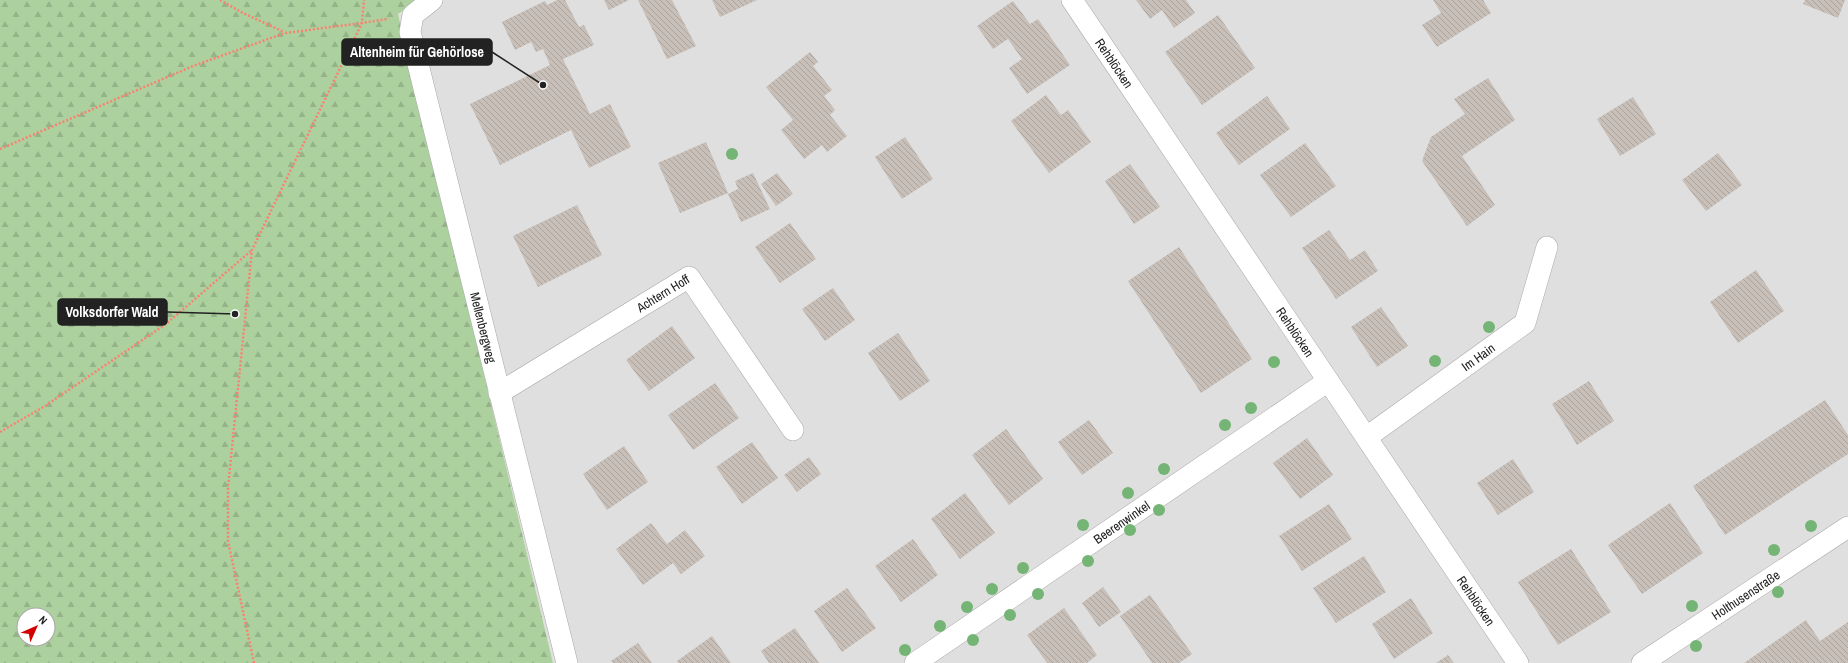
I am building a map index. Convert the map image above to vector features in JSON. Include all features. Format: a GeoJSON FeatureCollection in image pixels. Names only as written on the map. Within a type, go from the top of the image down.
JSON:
{"type":"FeatureCollection","features":[{"type":"Feature","properties":{"kind":"street","name":"Mellenbergweg"},"geometry":{"type":"LineString","coordinates":[[432,0],[413,15],[410,32],[567,663]]}},
{"type":"Feature","properties":{"kind":"street","name":"Rehblöcken"},"geometry":{"type":"LineString","coordinates":[[1072,0],[1518,663]]}},
{"type":"Feature","properties":{"kind":"street","name":"Im Hain"},"geometry":{"type":"LineString","coordinates":[[1367,437],[1525,323],[1547,247]]}},
{"type":"Feature","properties":{"kind":"street","name":"Achtern Hoff"},"geometry":{"type":"LineString","coordinates":[[499,393],[689,277],[793,430]]}},
{"type":"Feature","properties":{"kind":"street","name":"Beerenwinkel"},"geometry":{"type":"LineString","coordinates":[[915,663],[1328,381]]}},
{"type":"Feature","properties":{"kind":"street","name":"Holthusenstraße"},"geometry":{"type":"LineString","coordinates":[[1642,663],[1848,526]]}},
{"type":"Feature","properties":{"kind":"path"},"geometry":{"type":"LineString","coordinates":[[220,0],[243,13],[285,32]]}},
{"type":"Feature","properties":{"kind":"path"},"geometry":{"type":"LineString","coordinates":[[254,663],[228,540],[228,494],[252,250],[362,23],[364,0]]}},
{"type":"Feature","properties":{"kind":"path"},"geometry":{"type":"LineString","coordinates":[[0,149],[193,66],[285,32],[362,23]]}},
{"type":"Feature","properties":{"kind":"path"},"geometry":{"type":"LineString","coordinates":[[0,432],[45,406],[166,324],[252,250]]}},
{"type":"Feature","properties":{"kind":"shaded area"},"geometry":{"type":"Polygon","coordinates":[[[435,0],[1848,0],[1848,663],[553,663],[398,14],[435,0]]]}},
{"type":"Feature","properties":{"kind":"green space"},"geometry":{"type":"Polygon","coordinates":[[[0,0],[423,0],[398,14],[553,663],[0,663],[0,0]]]}},
{"type":"Feature","properties":{"kind":"building"},"geometry":{"type":"Polygon","coordinates":[[[557,0],[565,0],[579,27],[584,25],[594,45],[563,59],[590,114],[610,104],[631,147],[589,168],[571,130],[500,165],[470,104],[550,65],[543,49],[536,52],[531,42],[515,50],[502,22],[545,1],[547,5],[557,0]]]}},
{"type":"Feature","properties":{"kind":"building"},"geometry":{"type":"Polygon","coordinates":[[[604,0],[629,0],[609,10],[604,0]]]}},
{"type":"Feature","properties":{"kind":"building"},"geometry":{"type":"Polygon","coordinates":[[[638,0],[672,0],[696,46],[667,59],[638,0]]]}},
{"type":"Feature","properties":{"kind":"building"},"geometry":{"type":"Polygon","coordinates":[[[712,0],[757,0],[720,17],[712,0]]]}},
{"type":"Feature","properties":{"kind":"building"},"geometry":{"type":"Polygon","coordinates":[[[1136,0],[1186,0],[1195,13],[1174,28],[1162,10],[1150,19],[1136,0]]]}},
{"type":"Feature","properties":{"kind":"building"},"geometry":{"type":"Polygon","coordinates":[[[1433,0],[1483,0],[1491,13],[1437,47],[1422,25],[1441,13],[1433,0]]]}},
{"type":"Feature","properties":{"kind":"building"},"geometry":{"type":"Polygon","coordinates":[[[1805,0],[1845,0],[1838,18],[1803,4],[1805,0]]]}},
{"type":"Feature","properties":{"kind":"building"},"geometry":{"type":"Polygon","coordinates":[[[1013,1],[1030,24],[1038,19],[1070,65],[1027,94],[1009,68],[1022,59],[1008,39],[993,49],[977,26],[1013,1]]]}},
{"type":"Feature","properties":{"kind":"building"},"geometry":{"type":"Polygon","coordinates":[[[1218,15],[1255,68],[1202,105],[1165,52],[1218,15]]]}},
{"type":"Feature","properties":{"kind":"building"},"geometry":{"type":"Polygon","coordinates":[[[810,52],[818,62],[813,66],[832,90],[824,96],[835,110],[830,115],[847,136],[827,152],[822,145],[804,159],[781,130],[793,120],[766,87],[810,52]]]}},
{"type":"Feature","properties":{"kind":"building"},"geometry":{"type":"Polygon","coordinates":[[[1488,78],[1515,120],[1462,156],[1495,205],[1467,226],[1422,161],[1431,137],[1465,114],[1454,99],[1488,78]]]}},
{"type":"Feature","properties":{"kind":"building"},"geometry":{"type":"Polygon","coordinates":[[[1046,95],[1061,115],[1068,110],[1091,142],[1049,173],[1011,121],[1046,95]]]}},
{"type":"Feature","properties":{"kind":"building"},"geometry":{"type":"Polygon","coordinates":[[[1267,96],[1290,129],[1239,165],[1216,133],[1267,96]]]}},
{"type":"Feature","properties":{"kind":"building"},"geometry":{"type":"Polygon","coordinates":[[[1633,97],[1656,134],[1620,156],[1597,119],[1633,97]]]}},
{"type":"Feature","properties":{"kind":"building"},"geometry":{"type":"Polygon","coordinates":[[[905,137],[933,179],[902,199],[875,157],[905,137]]]}},
{"type":"Feature","properties":{"kind":"building"},"geometry":{"type":"Polygon","coordinates":[[[706,142],[728,193],[680,213],[658,163],[706,142]]]}},
{"type":"Feature","properties":{"kind":"building"},"geometry":{"type":"Polygon","coordinates":[[[1305,143],[1336,186],[1291,217],[1260,175],[1305,143]]]}},
{"type":"Feature","properties":{"kind":"building"},"geometry":{"type":"Polygon","coordinates":[[[1718,153],[1742,185],[1706,211],[1682,180],[1718,153]]]}},
{"type":"Feature","properties":{"kind":"building"},"geometry":{"type":"Polygon","coordinates":[[[1130,164],[1160,207],[1134,224],[1105,181],[1130,164]]]}},
{"type":"Feature","properties":{"kind":"building"},"geometry":{"type":"Polygon","coordinates":[[[753,173],[770,209],[741,222],[728,194],[738,189],[735,181],[753,173]]]}},
{"type":"Feature","properties":{"kind":"building"},"geometry":{"type":"Polygon","coordinates":[[[777,173],[793,194],[776,206],[761,184],[777,173]]]}},
{"type":"Feature","properties":{"kind":"building"},"geometry":{"type":"Polygon","coordinates":[[[577,205],[602,255],[538,287],[513,236],[577,205]]]}},
{"type":"Feature","properties":{"kind":"building"},"geometry":{"type":"Polygon","coordinates":[[[790,223],[816,259],[780,283],[755,247],[790,223]]]}},
{"type":"Feature","properties":{"kind":"building"},"geometry":{"type":"Polygon","coordinates":[[[1329,230],[1350,260],[1365,250],[1378,271],[1336,299],[1302,248],[1329,230]]]}},
{"type":"Feature","properties":{"kind":"building"},"geometry":{"type":"Polygon","coordinates":[[[1179,247],[1252,359],[1201,393],[1128,281],[1179,247]]]}},
{"type":"Feature","properties":{"kind":"building"},"geometry":{"type":"Polygon","coordinates":[[[1756,270],[1784,311],[1738,343],[1710,302],[1756,270]]]}},
{"type":"Feature","properties":{"kind":"building"},"geometry":{"type":"Polygon","coordinates":[[[833,288],[855,320],[825,341],[802,309],[833,288]]]}},
{"type":"Feature","properties":{"kind":"building"},"geometry":{"type":"Polygon","coordinates":[[[1381,307],[1408,346],[1377,367],[1351,327],[1381,307]]]}},
{"type":"Feature","properties":{"kind":"building"},"geometry":{"type":"Polygon","coordinates":[[[672,326],[695,358],[649,391],[626,360],[672,326]]]}},
{"type":"Feature","properties":{"kind":"building"},"geometry":{"type":"Polygon","coordinates":[[[898,333],[930,381],[900,401],[868,353],[898,333]]]}},
{"type":"Feature","properties":{"kind":"building"},"geometry":{"type":"Polygon","coordinates":[[[1589,381],[1614,421],[1577,445],[1552,404],[1589,381]]]}},
{"type":"Feature","properties":{"kind":"building"},"geometry":{"type":"Polygon","coordinates":[[[715,383],[739,418],[693,450],[668,415],[715,383]]]}},
{"type":"Feature","properties":{"kind":"building"},"geometry":{"type":"Polygon","coordinates":[[[1825,400],[1848,435],[1848,454],[1725,535],[1693,486],[1825,400]]]}},
{"type":"Feature","properties":{"kind":"building"},"geometry":{"type":"Polygon","coordinates":[[[1089,420],[1113,453],[1082,475],[1058,442],[1089,420]]]}},
{"type":"Feature","properties":{"kind":"building"},"geometry":{"type":"Polygon","coordinates":[[[1006,429],[1043,479],[1009,505],[972,455],[1006,429]]]}},
{"type":"Feature","properties":{"kind":"building"},"geometry":{"type":"Polygon","coordinates":[[[1307,438],[1333,475],[1300,499],[1273,463],[1307,438]]]}},
{"type":"Feature","properties":{"kind":"building"},"geometry":{"type":"Polygon","coordinates":[[[752,442],[778,478],[742,504],[716,467],[752,442]]]}},
{"type":"Feature","properties":{"kind":"building"},"geometry":{"type":"Polygon","coordinates":[[[624,446],[648,482],[607,510],[583,474],[624,446]]]}},
{"type":"Feature","properties":{"kind":"building"},"geometry":{"type":"Polygon","coordinates":[[[809,457],[821,474],[797,492],[784,475],[809,457]]]}},
{"type":"Feature","properties":{"kind":"building"},"geometry":{"type":"Polygon","coordinates":[[[1513,459],[1534,492],[1498,515],[1477,483],[1513,459]]]}},
{"type":"Feature","properties":{"kind":"building"},"geometry":{"type":"Polygon","coordinates":[[[965,493],[995,533],[960,559],[931,519],[965,493]]]}},
{"type":"Feature","properties":{"kind":"building"},"geometry":{"type":"Polygon","coordinates":[[[1670,503],[1703,553],[1642,594],[1608,545],[1670,503]]]}},
{"type":"Feature","properties":{"kind":"building"},"geometry":{"type":"Polygon","coordinates":[[[1329,504],[1352,539],[1302,571],[1279,536],[1329,504]]]}},
{"type":"Feature","properties":{"kind":"building"},"geometry":{"type":"Polygon","coordinates":[[[651,523],[667,544],[685,530],[705,556],[681,574],[673,563],[643,585],[616,549],[651,523]]]}},
{"type":"Feature","properties":{"kind":"building"},"geometry":{"type":"Polygon","coordinates":[[[913,539],[938,575],[901,602],[875,566],[913,539]]]}},
{"type":"Feature","properties":{"kind":"building"},"geometry":{"type":"Polygon","coordinates":[[[1571,549],[1611,612],[1558,645],[1518,582],[1571,549]]]}},
{"type":"Feature","properties":{"kind":"building"},"geometry":{"type":"Polygon","coordinates":[[[1364,556],[1386,592],[1336,623],[1313,588],[1364,556]]]}},
{"type":"Feature","properties":{"kind":"building"},"geometry":{"type":"Polygon","coordinates":[[[1103,587],[1121,612],[1099,627],[1082,603],[1103,587]]]}},
{"type":"Feature","properties":{"kind":"building"},"geometry":{"type":"Polygon","coordinates":[[[847,588],[876,628],[842,652],[814,611],[847,588]]]}},
{"type":"Feature","properties":{"kind":"building"},"geometry":{"type":"Polygon","coordinates":[[[1150,595],[1192,654],[1179,663],[1152,663],[1120,616],[1150,595]]]}},
{"type":"Feature","properties":{"kind":"building"},"geometry":{"type":"Polygon","coordinates":[[[1411,598],[1433,633],[1394,659],[1372,624],[1411,598]]]}},
{"type":"Feature","properties":{"kind":"building"},"geometry":{"type":"Polygon","coordinates":[[[1064,608],[1097,655],[1087,663],[1047,663],[1027,635],[1064,608]]]}},
{"type":"Feature","properties":{"kind":"building"},"geometry":{"type":"Polygon","coordinates":[[[1806,620],[1820,641],[1848,622],[1848,663],[1744,663],[1806,620]]]}},
{"type":"Feature","properties":{"kind":"building"},"geometry":{"type":"Polygon","coordinates":[[[795,628],[819,663],[769,663],[761,651],[795,628]]]}},
{"type":"Feature","properties":{"kind":"building"},"geometry":{"type":"Polygon","coordinates":[[[712,636],[731,663],[678,663],[677,661],[712,636]]]}},
{"type":"Feature","properties":{"kind":"building"},"geometry":{"type":"Polygon","coordinates":[[[638,643],[652,663],[613,663],[611,661],[638,643]]]}},
{"type":"Feature","properties":{"kind":"building"},"geometry":{"type":"Polygon","coordinates":[[[1448,655],[1454,663],[1436,663],[1448,655]]]}},
{"type":"Feature","properties":{"kind":"place","name":"Altenheim für Gehörlose"},"geometry":{"type":"Point","coordinates":[543,85]}},
{"type":"Feature","properties":{"kind":"place","name":"Volksdorfer Wald"},"geometry":{"type":"Point","coordinates":[235,314]}}]}
